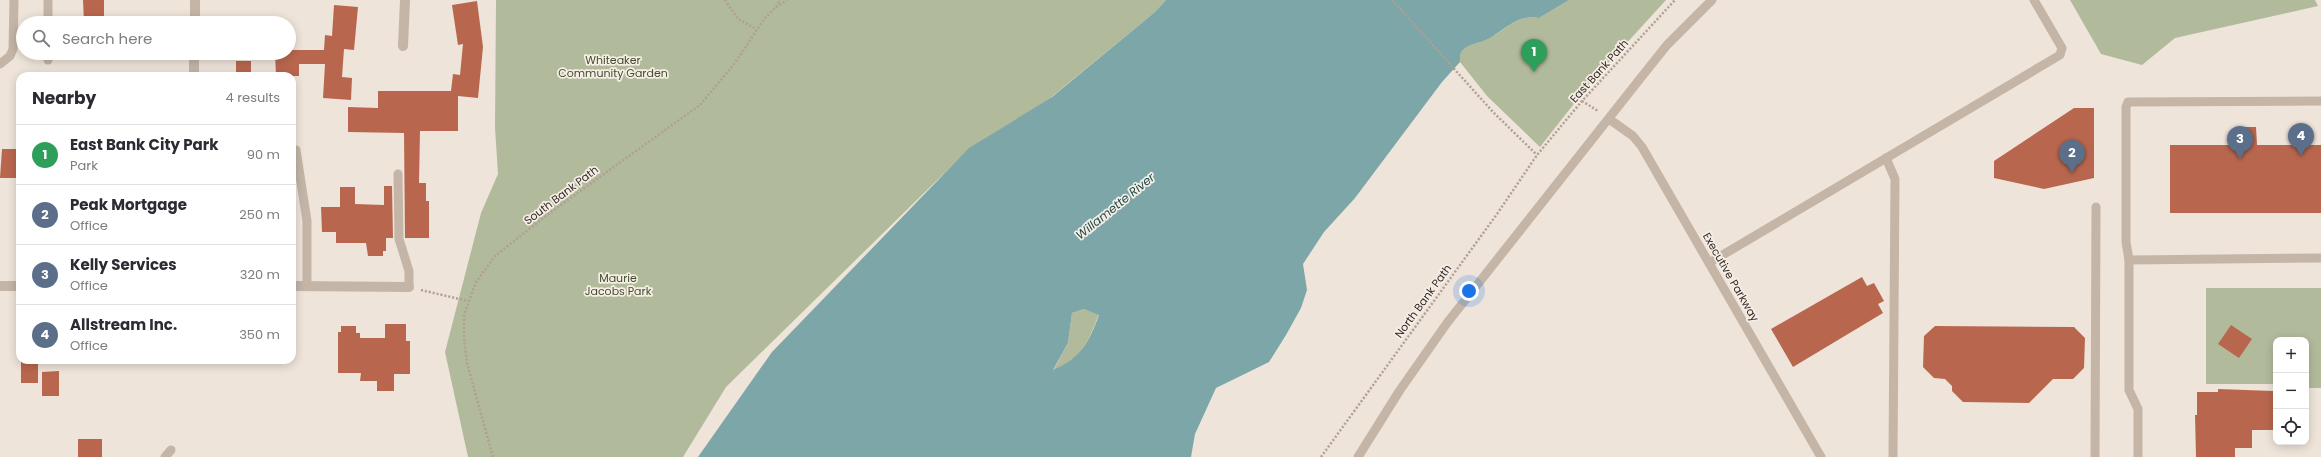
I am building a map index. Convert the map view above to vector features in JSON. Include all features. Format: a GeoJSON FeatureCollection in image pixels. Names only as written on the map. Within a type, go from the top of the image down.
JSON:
{"type":"FeatureCollection","features":[{"type":"Feature","properties":{"kind":"street"},"geometry":{"type":"LineString","coordinates":[[195,0],[195,16]]}},
{"type":"Feature","properties":{"kind":"street"},"geometry":{"type":"LineString","coordinates":[[403,46],[405,0]]}},
{"type":"Feature","properties":{"kind":"street"},"geometry":{"type":"LineString","coordinates":[[194,60],[194,72]]}},
{"type":"Feature","properties":{"kind":"street"},"geometry":{"type":"LineString","coordinates":[[0,286],[16,286]]}},
{"type":"Feature","properties":{"kind":"street"},"geometry":{"type":"LineString","coordinates":[[296,286],[409,287]]}},
{"type":"Feature","properties":{"kind":"lane"},"geometry":{"type":"LineString","coordinates":[[0,64],[10,56],[13,49],[14,0]]}},
{"type":"Feature","properties":{"kind":"lane"},"geometry":{"type":"LineString","coordinates":[[48,0],[48,16]]}},
{"type":"Feature","properties":{"kind":"lane"},"geometry":{"type":"LineString","coordinates":[[1358,457],[1404,384],[1447,323],[1667,45],[1712,0]]}},
{"type":"Feature","properties":{"kind":"lane"},"geometry":{"type":"LineString","coordinates":[[1709,263],[2062,54],[2062,48],[2034,0]]}},
{"type":"Feature","properties":{"kind":"lane"},"geometry":{"type":"LineString","coordinates":[[2138,457],[2138,409],[2129,390],[2129,260],[2126,242],[2126,107],[2128,102],[2321,101]]}},
{"type":"Feature","properties":{"kind":"lane","name":"Executive Parkway"},"geometry":{"type":"LineString","coordinates":[[1609,119],[1638,141],[1820,457]]}},
{"type":"Feature","properties":{"kind":"lane"},"geometry":{"type":"LineString","coordinates":[[296,150],[307,221],[307,286]]}},
{"type":"Feature","properties":{"kind":"lane"},"geometry":{"type":"LineString","coordinates":[[1886,158],[1895,179],[1894,457]]}},
{"type":"Feature","properties":{"kind":"lane"},"geometry":{"type":"LineString","coordinates":[[398,174],[399,239],[409,271],[409,287]]}},
{"type":"Feature","properties":{"kind":"lane"},"geometry":{"type":"LineString","coordinates":[[2095,457],[2096,207]]}},
{"type":"Feature","properties":{"kind":"lane"},"geometry":{"type":"LineString","coordinates":[[2129,260],[2321,258]]}},
{"type":"Feature","properties":{"kind":"path"},"geometry":{"type":"LineString","coordinates":[[725,0],[738,19],[756,29]]}},
{"type":"Feature","properties":{"kind":"path"},"geometry":{"type":"LineString","coordinates":[[775,8],[780,0]]}},
{"type":"Feature","properties":{"kind":"path","name":"South Bank Path"},"geometry":{"type":"LineString","coordinates":[[494,457],[467,363],[463,328],[468,301],[476,282],[495,256],[547,215],[700,105],[735,63],[756,29],[775,8],[787,0]]}},
{"type":"Feature","properties":{"kind":"path"},"geometry":{"type":"LineString","coordinates":[[1392,0],[1493,112],[1537,155]]}},
{"type":"Feature","properties":{"kind":"path","name":"East Bank Path"},"geometry":{"type":"LineString","coordinates":[[1537,155],[1582,101],[1675,0]]}},
{"type":"Feature","properties":{"kind":"path"},"geometry":{"type":"LineString","coordinates":[[1582,101],[1609,119]]}},
{"type":"Feature","properties":{"kind":"path","name":"North Bank Path"},"geometry":{"type":"LineString","coordinates":[[1322,457],[1497,214],[1537,155]]}},
{"type":"Feature","properties":{"kind":"path"},"geometry":{"type":"LineString","coordinates":[[409,287],[468,301]]}},
{"type":"Feature","properties":{"kind":"green space","name":"Maurie Jacobs Park"},"geometry":{"type":"Polygon","coordinates":[[[496,0],[1166,0],[1155,12],[1049,99],[970,148],[726,387],[683,457],[468,457],[445,352],[481,213],[498,174],[495,128],[496,0]]]}},
{"type":"Feature","properties":{"kind":"green space"},"geometry":{"type":"Polygon","coordinates":[[[1569,0],[1666,0],[1591,82],[1540,147],[1487,96],[1460,62],[1460,56],[1462,51],[1470,45],[1493,37],[1511,24],[1524,18],[1539,18],[1569,0]]]}},
{"type":"Feature","properties":{"kind":"green space"},"geometry":{"type":"Polygon","coordinates":[[[2070,0],[2315,0],[2318,6],[2175,38],[2142,65],[2101,54],[2070,0]]]}},
{"type":"Feature","properties":{"kind":"green space"},"geometry":{"type":"Polygon","coordinates":[[[2206,288],[2321,288],[2321,388],[2309,388],[2309,337],[2273,337],[2273,384],[2206,384],[2206,288]]]}},
{"type":"Feature","properties":{"kind":"green space"},"geometry":{"type":"Polygon","coordinates":[[[1084,309],[1099,314],[1087,341],[1078,354],[1053,371],[1068,343],[1072,313],[1084,309]]]}},
{"type":"Feature","properties":{"kind":"water","name":"Willamette River"},"geometry":{"type":"Polygon","coordinates":[[[1166,0],[1569,0],[1539,18],[1531,17],[1517,21],[1492,37],[1470,45],[1462,51],[1460,62],[1442,82],[1355,198],[1324,232],[1303,264],[1307,290],[1301,308],[1269,362],[1216,388],[1195,434],[1191,457],[698,457],[772,352],[969,148],[1052,97],[1155,12],[1166,0]],[[1084,309],[1072,313],[1068,343],[1053,370],[1071,360],[1083,348],[1092,333],[1099,315],[1084,309]]]}},
{"type":"Feature","properties":{"kind":"building"},"geometry":{"type":"Polygon","coordinates":[[[83,0],[104,0],[104,16],[84,16],[83,0]]]}},
{"type":"Feature","properties":{"kind":"building"},"geometry":{"type":"Polygon","coordinates":[[[477,1],[483,47],[478,98],[458,96],[458,131],[420,131],[419,183],[426,183],[426,201],[429,201],[429,238],[405,238],[404,133],[348,132],[348,107],[378,108],[378,91],[451,91],[453,74],[460,75],[463,44],[458,45],[452,5],[477,1]]]}},
{"type":"Feature","properties":{"kind":"building"},"geometry":{"type":"Polygon","coordinates":[[[334,5],[358,7],[354,50],[344,49],[342,77],[352,78],[351,100],[323,98],[325,64],[299,64],[299,76],[296,76],[296,72],[276,72],[275,60],[296,60],[296,50],[324,50],[325,35],[332,36],[334,5]]]}},
{"type":"Feature","properties":{"kind":"building"},"geometry":{"type":"Polygon","coordinates":[[[236,61],[251,61],[251,72],[236,72],[236,61]]]}},
{"type":"Feature","properties":{"kind":"building"},"geometry":{"type":"Polygon","coordinates":[[[2074,108],[2094,108],[2094,178],[2044,189],[1994,178],[1994,161],[2074,108]]]}},
{"type":"Feature","properties":{"kind":"building"},"geometry":{"type":"Polygon","coordinates":[[[2238,127],[2256,127],[2257,145],[2321,145],[2321,213],[2170,213],[2170,145],[2238,145],[2238,127]]]}},
{"type":"Feature","properties":{"kind":"building"},"geometry":{"type":"Polygon","coordinates":[[[2,149],[16,149],[16,178],[0,178],[2,149]]]}},
{"type":"Feature","properties":{"kind":"building"},"geometry":{"type":"Polygon","coordinates":[[[384,186],[392,186],[393,238],[386,238],[386,251],[383,251],[383,256],[368,256],[366,243],[336,243],[336,232],[322,232],[321,207],[340,207],[340,187],[355,187],[355,204],[384,205],[384,186]]]}},
{"type":"Feature","properties":{"kind":"building"},"geometry":{"type":"Polygon","coordinates":[[[1862,277],[1867,286],[1874,283],[1884,301],[1878,304],[1883,313],[1793,367],[1771,329],[1862,277]]]}},
{"type":"Feature","properties":{"kind":"building"},"geometry":{"type":"Polygon","coordinates":[[[385,324],[406,324],[406,341],[410,341],[410,374],[394,374],[394,391],[377,391],[377,381],[360,381],[361,373],[338,373],[338,332],[341,332],[341,326],[356,326],[356,333],[360,333],[360,338],[385,338],[385,324]]]}},
{"type":"Feature","properties":{"kind":"building"},"geometry":{"type":"Polygon","coordinates":[[[2231,325],[2252,339],[2239,358],[2218,344],[2231,325]]]}},
{"type":"Feature","properties":{"kind":"building"},"geometry":{"type":"Polygon","coordinates":[[[1935,326],[2074,327],[2085,338],[2084,368],[2073,379],[2053,379],[2029,403],[1963,402],[1952,391],[1952,386],[1945,379],[1934,378],[1923,367],[1924,336],[1935,326]]]}},
{"type":"Feature","properties":{"kind":"building"},"geometry":{"type":"Polygon","coordinates":[[[21,364],[38,364],[38,383],[21,383],[21,364]]]}},
{"type":"Feature","properties":{"kind":"building"},"geometry":{"type":"Polygon","coordinates":[[[59,371],[59,396],[42,396],[42,372],[59,371]]]}},
{"type":"Feature","properties":{"kind":"building"},"geometry":{"type":"Polygon","coordinates":[[[2218,389],[2273,391],[2273,430],[2252,430],[2252,448],[2235,448],[2235,457],[2196,457],[2195,415],[2197,415],[2197,392],[2218,392],[2218,389]]]}},
{"type":"Feature","properties":{"kind":"building"},"geometry":{"type":"Polygon","coordinates":[[[78,439],[102,439],[102,457],[78,457],[78,439]]]}},
{"type":"Feature","properties":{"kind":"place","name":"East Bank City Park"},"geometry":{"type":"Point","coordinates":[1534,72]}},
{"type":"Feature","properties":{"kind":"place","name":"Allstream Inc."},"geometry":{"type":"Point","coordinates":[2301,156]}},
{"type":"Feature","properties":{"kind":"place","name":"Kelly Services"},"geometry":{"type":"Point","coordinates":[2240,159]}},
{"type":"Feature","properties":{"kind":"place","name":"Peak Mortgage"},"geometry":{"type":"Point","coordinates":[2072,173]}},
{"type":"Feature","properties":{"kind":"park label","name":"Whiteaker Community Garden"},"geometry":{"type":"Point","coordinates":[613,66]}}]}
